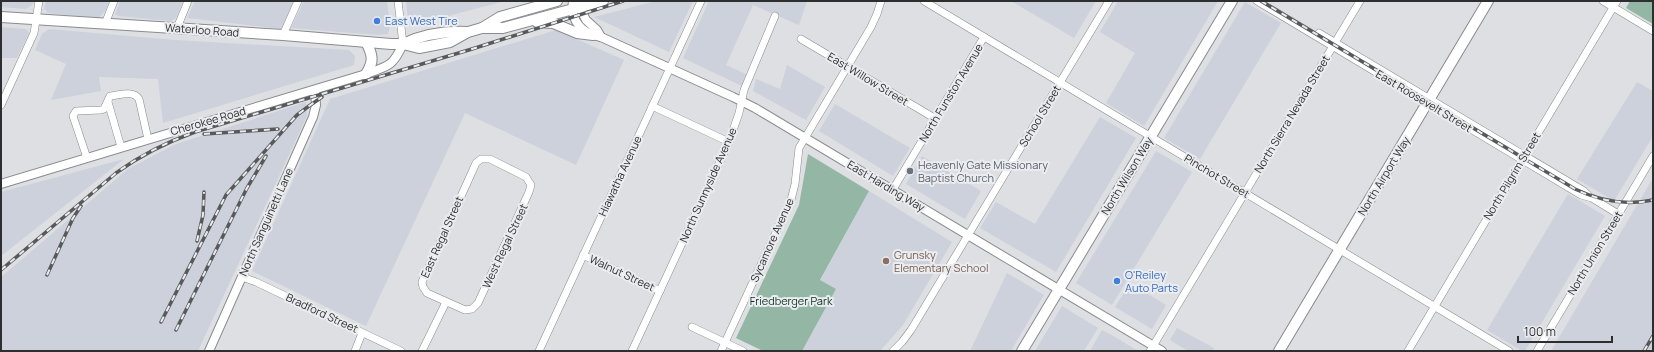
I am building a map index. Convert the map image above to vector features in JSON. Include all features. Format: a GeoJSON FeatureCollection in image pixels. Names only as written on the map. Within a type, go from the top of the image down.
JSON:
{"type":"FeatureCollection","features":[{"type":"Feature","properties":{"kind":"main road","name":"Waterloo Road"},"geometry":{"type":"LineString","coordinates":[[1,17],[283,35],[403,44],[420,48],[450,42],[468,32],[482,28],[500,17],[557,1]]}},
{"type":"Feature","properties":{"kind":"main road","name":"Waterloo Road"},"geometry":{"type":"LineString","coordinates":[[482,28],[503,28],[527,22],[576,5],[603,1]]}},
{"type":"Feature","properties":{"kind":"main road","name":"North Wilson Way"},"geometry":{"type":"LineString","coordinates":[[1022,351],[1232,1]]}},
{"type":"Feature","properties":{"kind":"main road","name":"North Airport Way"},"geometry":{"type":"LineString","coordinates":[[1279,351],[1488,1]]}},
{"type":"Feature","properties":{"kind":"main road"},"geometry":{"type":"LineString","coordinates":[[527,22],[553,23],[578,33],[597,36]]}},
{"type":"Feature","properties":{"kind":"main road"},"geometry":{"type":"LineString","coordinates":[[366,42],[372,52],[373,60],[371,67],[366,74]]}},
{"type":"Feature","properties":{"kind":"street"},"geometry":{"type":"LineString","coordinates":[[1,105],[34,33],[39,1]]}},
{"type":"Feature","properties":{"kind":"street"},"geometry":{"type":"LineString","coordinates":[[105,24],[114,1]]}},
{"type":"Feature","properties":{"kind":"street"},"geometry":{"type":"LineString","coordinates":[[177,28],[188,1]]}},
{"type":"Feature","properties":{"kind":"street"},"geometry":{"type":"LineString","coordinates":[[283,35],[298,1]]}},
{"type":"Feature","properties":{"kind":"street"},"geometry":{"type":"LineString","coordinates":[[398,1],[403,44]]}},
{"type":"Feature","properties":{"kind":"street","name":"Hiawatha Avenue"},"geometry":{"type":"LineString","coordinates":[[539,351],[701,1]]}},
{"type":"Feature","properties":{"kind":"street","name":"Sycamore Avenue"},"geometry":{"type":"LineString","coordinates":[[721,351],[792,200],[799,150],[871,27],[881,1]]}},
{"type":"Feature","properties":{"kind":"street","name":"Pinchot Street"},"geometry":{"type":"LineString","coordinates":[[924,1],[1509,351]]}},
{"type":"Feature","properties":{"kind":"street","name":"School Street"},"geometry":{"type":"LineString","coordinates":[[892,351],[902,342],[911,330],[1108,1]]}},
{"type":"Feature","properties":{"kind":"street","name":"East Roosevelt Street"},"geometry":{"type":"LineString","coordinates":[[1257,1],[1429,101],[1523,158],[1584,191],[1592,198],[1618,214]]}},
{"type":"Feature","properties":{"kind":"street","name":"East Roosevelt Street"},"geometry":{"type":"LineString","coordinates":[[1265,1],[1334,45]]}},
{"type":"Feature","properties":{"kind":"street","name":"North Sierra Nevada Street"},"geometry":{"type":"LineString","coordinates":[[1152,348],[1360,1]]}},
{"type":"Feature","properties":{"kind":"street"},"geometry":{"type":"LineString","coordinates":[[1603,1],[1615,4],[1653,31]]}},
{"type":"Feature","properties":{"kind":"street","name":"North Pilgrim Street"},"geometry":{"type":"LineString","coordinates":[[1408,351],[1615,4]]}},
{"type":"Feature","properties":{"kind":"street","name":"East Harding Way"},"geometry":{"type":"LineString","coordinates":[[576,5],[574,17],[581,27],[597,36],[741,101],[1059,290],[1152,348],[1162,351]]}},
{"type":"Feature","properties":{"kind":"street","name":"North Sunnyside Avenue"},"geometry":{"type":"LineString","coordinates":[[632,351],[729,142],[744,90],[775,16]]}},
{"type":"Feature","properties":{"kind":"street","name":"North Funston Avenue"},"geometry":{"type":"LineString","coordinates":[[892,191],[984,37]]}},
{"type":"Feature","properties":{"kind":"street","name":"East Willow Street"},"geometry":{"type":"LineString","coordinates":[[801,39],[936,119]]}},
{"type":"Feature","properties":{"kind":"street","name":"Cherokee Road"},"geometry":{"type":"LineString","coordinates":[[1,184],[366,74],[387,66],[395,61],[403,44]]}},
{"type":"Feature","properties":{"kind":"street","name":"North Sanguinetti Lane"},"geometry":{"type":"LineString","coordinates":[[209,351],[313,116],[316,105],[315,90]]}},
{"type":"Feature","properties":{"kind":"street"},"geometry":{"type":"LineString","coordinates":[[87,158],[73,116],[76,111],[104,109],[110,96],[132,93],[138,96],[148,139]]}},
{"type":"Feature","properties":{"kind":"street"},"geometry":{"type":"LineString","coordinates":[[107,101],[121,147]]}},
{"type":"Feature","properties":{"kind":"street"},"geometry":{"type":"LineString","coordinates":[[652,106],[729,142]]}},
{"type":"Feature","properties":{"kind":"street","name":"North Union Street"},"geometry":{"type":"LineString","coordinates":[[1537,351],[1653,156]]}},
{"type":"Feature","properties":{"kind":"street","name":"East Regal Street"},"geometry":{"type":"LineString","coordinates":[[446,302],[424,290],[422,284],[424,275],[476,163],[485,159],[505,166]]}},
{"type":"Feature","properties":{"kind":"street","name":"West Regal Street"},"geometry":{"type":"LineString","coordinates":[[446,302],[465,310],[472,310],[476,307],[529,192],[531,185],[528,179],[505,166]]}},
{"type":"Feature","properties":{"kind":"street","name":"Walnut Street"},"geometry":{"type":"LineString","coordinates":[[583,255],[660,291]]}},
{"type":"Feature","properties":{"kind":"street","name":"Bradford Street"},"geometry":{"type":"LineString","coordinates":[[242,277],[256,282],[402,351]]}},
{"type":"Feature","properties":{"kind":"street"},"geometry":{"type":"LineString","coordinates":[[422,351],[446,302]]}},
{"type":"Feature","properties":{"kind":"street"},"geometry":{"type":"LineString","coordinates":[[692,328],[743,351]]}},
{"type":"Feature","properties":{"kind":"street"},"geometry":{"type":"LineString","coordinates":[[355,351],[362,333]]}},
{"type":"Feature","properties":{"kind":"shaded area"},"geometry":{"type":"Polygon","coordinates":[[[1,1],[34,1],[32,5],[26,9],[1,7],[1,1]]]}},
{"type":"Feature","properties":{"kind":"shaded area"},"geometry":{"type":"Polygon","coordinates":[[[46,1],[109,1],[105,11],[99,18],[48,13],[44,8],[46,1]]]}},
{"type":"Feature","properties":{"kind":"shaded area"},"geometry":{"type":"Polygon","coordinates":[[[120,1],[183,1],[176,18],[171,21],[118,16],[115,14],[120,1]]]}},
{"type":"Feature","properties":{"kind":"shaded area"},"geometry":{"type":"Polygon","coordinates":[[[195,1],[294,1],[282,29],[187,18],[195,1]]]}},
{"type":"Feature","properties":{"kind":"shaded area"},"geometry":{"type":"Polygon","coordinates":[[[304,1],[387,1],[390,26],[388,34],[378,35],[291,28],[304,1]]]}},
{"type":"Feature","properties":{"kind":"shaded area"},"geometry":{"type":"Polygon","coordinates":[[[406,1],[505,1],[410,26],[406,1]]]}},
{"type":"Feature","properties":{"kind":"shaded area"},"geometry":{"type":"Polygon","coordinates":[[[656,1],[693,1],[669,52],[594,17],[656,1]]]}},
{"type":"Feature","properties":{"kind":"shaded area"},"geometry":{"type":"Polygon","coordinates":[[[709,1],[807,1],[799,25],[753,5],[726,65],[746,74],[742,86],[683,58],[709,1]]]}},
{"type":"Feature","properties":{"kind":"shaded area"},"geometry":{"type":"Polygon","coordinates":[[[1011,1],[1096,1],[1074,38],[1011,1]]]}},
{"type":"Feature","properties":{"kind":"shaded area"},"geometry":{"type":"Polygon","coordinates":[[[1118,1],[1218,1],[1144,126],[1106,103],[1135,53],[1100,32],[1118,1]]]}},
{"type":"Feature","properties":{"kind":"shaded area"},"geometry":{"type":"Polygon","coordinates":[[[1245,2],[1281,23],[1200,159],[1164,138],[1245,2]]]}},
{"type":"Feature","properties":{"kind":"shaded area"},"geometry":{"type":"Polygon","coordinates":[[[1,27],[26,29],[29,33],[17,58],[1,58],[1,27]]]}},
{"type":"Feature","properties":{"kind":"shaded area"},"geometry":{"type":"Polygon","coordinates":[[[49,29],[175,40],[349,50],[355,56],[354,65],[163,123],[158,79],[99,77],[101,91],[51,100],[66,64],[35,50],[42,34],[49,29]]]}},
{"type":"Feature","properties":{"kind":"shaded area"},"geometry":{"type":"Polygon","coordinates":[[[556,30],[624,60],[576,165],[465,113],[366,326],[252,271],[330,99],[556,30]]]}},
{"type":"Feature","properties":{"kind":"shaded area"},"geometry":{"type":"Polygon","coordinates":[[[787,65],[825,87],[806,120],[753,91],[756,79],[780,89],[787,65]]]}},
{"type":"Feature","properties":{"kind":"shaded area"},"geometry":{"type":"Polygon","coordinates":[[[1637,82],[1653,91],[1653,136],[1614,201],[1577,179],[1637,82]]]}},
{"type":"Feature","properties":{"kind":"shaded area"},"geometry":{"type":"Polygon","coordinates":[[[306,102],[307,116],[198,351],[1,351],[1,277],[128,169],[176,144],[306,102]]]}},
{"type":"Feature","properties":{"kind":"shaded area"},"geometry":{"type":"Polygon","coordinates":[[[835,104],[910,148],[893,176],[819,131],[835,104]]]}},
{"type":"Feature","properties":{"kind":"shaded area"},"geometry":{"type":"Polygon","coordinates":[[[1100,117],[1136,138],[1056,272],[980,228],[996,202],[1035,224],[1100,117]]]}},
{"type":"Feature","properties":{"kind":"shaded area"},"geometry":{"type":"Polygon","coordinates":[[[1156,151],[1192,172],[1112,305],[1076,283],[1156,151]]]}},
{"type":"Feature","properties":{"kind":"shaded area"},"geometry":{"type":"Polygon","coordinates":[[[922,156],[981,191],[965,219],[906,184],[922,156]]]}},
{"type":"Feature","properties":{"kind":"shaded area"},"geometry":{"type":"Polygon","coordinates":[[[124,159],[1,256],[1,192],[124,159]]]}},
{"type":"Feature","properties":{"kind":"shaded area"},"geometry":{"type":"Polygon","coordinates":[[[1653,178],[1652,351],[1551,351],[1653,178]]]}},
{"type":"Feature","properties":{"kind":"shaded area","name":"Grunsky Elementary School"},"geometry":{"type":"Polygon","coordinates":[[[869,191],[952,242],[903,325],[880,351],[802,351],[836,289],[820,281],[869,191]]]}},
{"type":"Feature","properties":{"kind":"shaded area"},"geometry":{"type":"Polygon","coordinates":[[[1568,194],[1605,216],[1525,351],[1522,351],[1487,330],[1568,194]]]}},
{"type":"Feature","properties":{"kind":"shaded area"},"geometry":{"type":"Polygon","coordinates":[[[1007,273],[1044,295],[1011,351],[970,351],[1007,273]]]}},
{"type":"Feature","properties":{"kind":"shaded area"},"geometry":{"type":"Polygon","coordinates":[[[1130,283],[1166,305],[1152,329],[1115,307],[1130,283]]]}},
{"type":"Feature","properties":{"kind":"shaded area"},"geometry":{"type":"Polygon","coordinates":[[[1062,306],[1098,328],[1084,351],[1035,351],[1062,306]]]}},
{"type":"Feature","properties":{"kind":"shaded area"},"geometry":{"type":"Polygon","coordinates":[[[1177,328],[1214,348],[1213,351],[1188,351],[1170,340],[1177,328]]]}},
{"type":"Feature","properties":{"kind":"shaded area"},"geometry":{"type":"Polygon","coordinates":[[[1102,330],[1115,337],[1138,351],[1090,351],[1102,330]]]}},
{"type":"Feature","properties":{"kind":"green space"},"geometry":{"type":"Polygon","coordinates":[[[1630,1],[1653,1],[1653,24],[1626,8],[1630,1]]]}},
{"type":"Feature","properties":{"kind":"green space","name":"Friedberger Park"},"geometry":{"type":"Polygon","coordinates":[[[808,154],[869,191],[820,280],[836,289],[802,351],[763,351],[736,338],[799,205],[808,154]]]}},
{"type":"Feature","properties":{"kind":"railway"},"geometry":{"type":"LineString","coordinates":[[1,270],[125,166],[174,140],[195,132],[472,49],[623,1]]}},
{"type":"Feature","properties":{"kind":"railway"},"geometry":{"type":"LineString","coordinates":[[1261,1],[1575,189],[1594,197],[1613,201],[1643,202],[1653,200]]}},
{"type":"Feature","properties":{"kind":"railway"},"geometry":{"type":"LineString","coordinates":[[161,322],[226,195],[297,115],[322,97]]}},
{"type":"Feature","properties":{"kind":"railway"},"geometry":{"type":"LineString","coordinates":[[204,134],[278,129]]}},
{"type":"Feature","properties":{"kind":"railway"},"geometry":{"type":"LineString","coordinates":[[176,330],[247,188],[266,156]]}},
{"type":"Feature","properties":{"kind":"railway"},"geometry":{"type":"LineString","coordinates":[[197,241],[203,215],[204,192]]}},
{"type":"Feature","properties":{"kind":"railway"},"geometry":{"type":"LineString","coordinates":[[47,275],[73,218],[81,206]]}},
{"type":"Feature","properties":{"kind":"railway"},"geometry":{"type":"LineString","coordinates":[[1644,351],[1653,336]]}},
{"type":"Feature","properties":{"kind":"place","name":"East West Tire"},"geometry":{"type":"Point","coordinates":[377,21]}},
{"type":"Feature","properties":{"kind":"place","name":"Heavenly Gate Missionary Baptist Church"},"geometry":{"type":"Point","coordinates":[910,171]}},
{"type":"Feature","properties":{"kind":"place","name":"Grunsky Elementary School"},"geometry":{"type":"Point","coordinates":[886,261]}},
{"type":"Feature","properties":{"kind":"place","name":"O'Reiley Auto Parts"},"geometry":{"type":"Point","coordinates":[1117,281]}}]}
